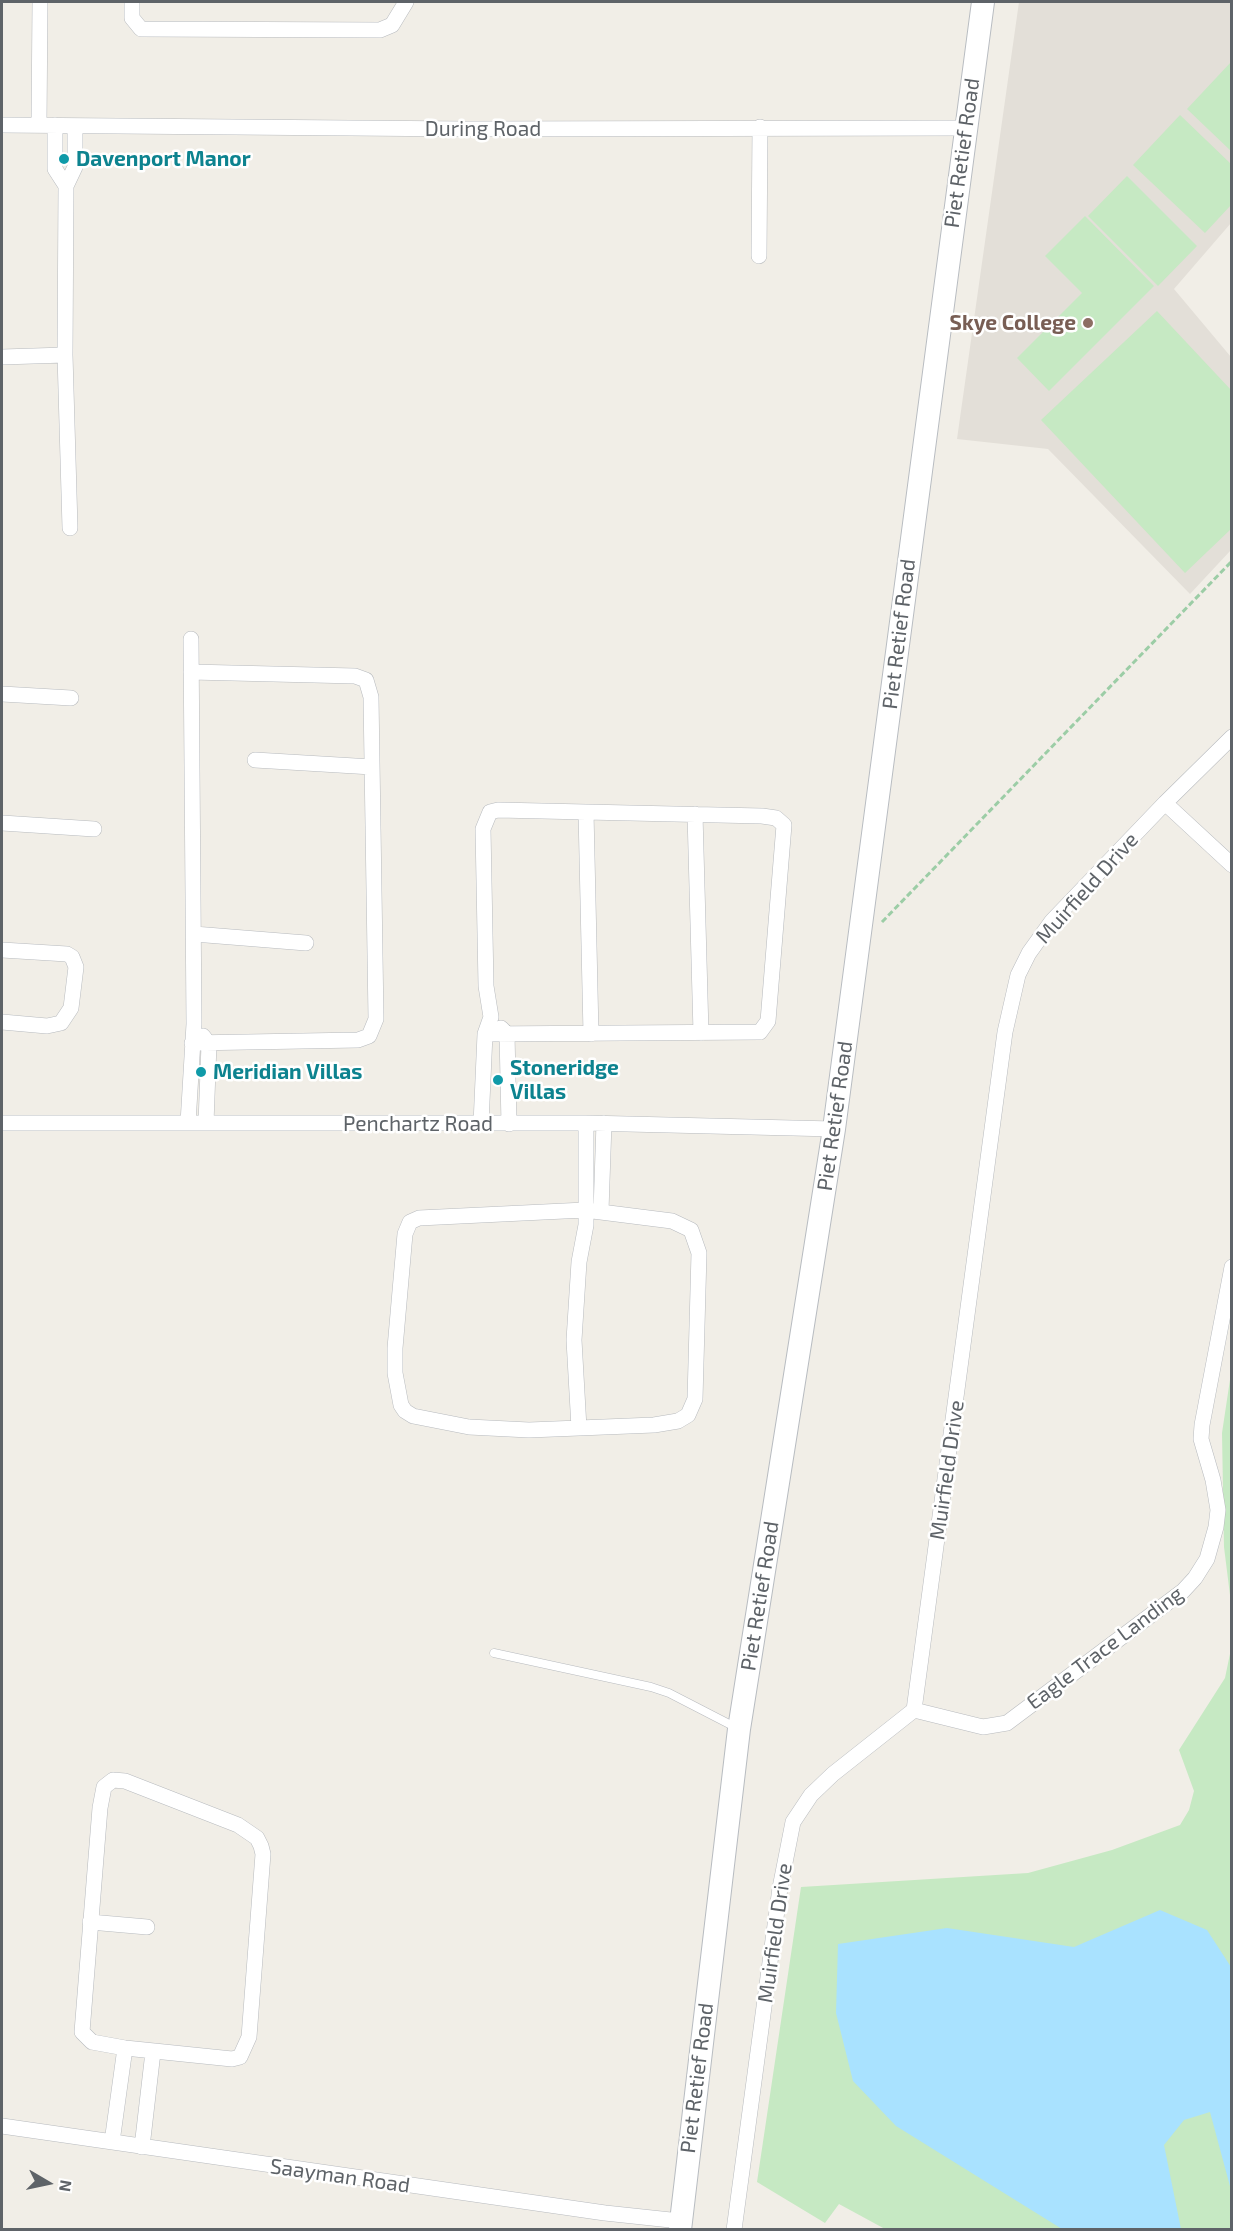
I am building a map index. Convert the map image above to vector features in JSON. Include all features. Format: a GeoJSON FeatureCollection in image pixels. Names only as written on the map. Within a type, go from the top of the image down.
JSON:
{"type":"FeatureCollection","features":[{"type":"Feature","properties":{"kind":"street"},"geometry":{"type":"LineString","coordinates":[[39,125],[40,2]]}},
{"type":"Feature","properties":{"kind":"street"},"geometry":{"type":"LineString","coordinates":[[132,2],[132,18],[141,29],[299,30],[380,30],[392,25],[406,2]]}},
{"type":"Feature","properties":{"kind":"street","name":"Piet Retief Road"},"geometry":{"type":"LineString","coordinates":[[680,2225],[739,1729],[834,1129],[983,2]]}},
{"type":"Feature","properties":{"kind":"street","name":"During Road"},"geometry":{"type":"LineString","coordinates":[[2,125],[466,129],[965,128]]}},
{"type":"Feature","properties":{"kind":"street"},"geometry":{"type":"LineString","coordinates":[[55,125],[55,169],[66,186]]}},
{"type":"Feature","properties":{"kind":"street"},"geometry":{"type":"LineString","coordinates":[[70,528],[65,354],[66,186],[75,167],[75,126]]}},
{"type":"Feature","properties":{"kind":"street"},"geometry":{"type":"LineString","coordinates":[[759,256],[760,127]]}},
{"type":"Feature","properties":{"kind":"street"},"geometry":{"type":"LineString","coordinates":[[2,357],[65,354]]}},
{"type":"Feature","properties":{"kind":"street"},"geometry":{"type":"LineString","coordinates":[[188,1123],[194,1024],[190,639]]}},
{"type":"Feature","properties":{"kind":"street"},"geometry":{"type":"LineString","coordinates":[[191,672],[361,677],[369,686],[376,1019],[374,1029],[365,1039],[358,1040],[192,1043]]}},
{"type":"Feature","properties":{"kind":"street"},"geometry":{"type":"LineString","coordinates":[[2,694],[71,698]]}},
{"type":"Feature","properties":{"kind":"street","name":"Muirfield Drive"},"geometry":{"type":"LineString","coordinates":[[734,2229],[780,1888],[793,1822],[800,1808],[833,1774],[914,1710],[1005,1032],[1013,992],[1029,953],[1052,921],[1165,802],[1232,737]]}},
{"type":"Feature","properties":{"kind":"street"},"geometry":{"type":"LineString","coordinates":[[255,760],[372,767]]}},
{"type":"Feature","properties":{"kind":"street"},"geometry":{"type":"LineString","coordinates":[[1165,802],[1232,865]]}},
{"type":"Feature","properties":{"kind":"street"},"geometry":{"type":"LineString","coordinates":[[481,1124],[485,1034],[491,1017],[486,972],[484,822],[490,812],[498,810],[695,814],[770,817],[781,820],[784,831],[766,1025],[760,1032],[485,1034]]}},
{"type":"Feature","properties":{"kind":"street"},"geometry":{"type":"LineString","coordinates":[[586,812],[591,1034]]}},
{"type":"Feature","properties":{"kind":"street"},"geometry":{"type":"LineString","coordinates":[[695,814],[701,1032]]}},
{"type":"Feature","properties":{"kind":"street"},"geometry":{"type":"LineString","coordinates":[[2,824],[94,829]]}},
{"type":"Feature","properties":{"kind":"street"},"geometry":{"type":"LineString","coordinates":[[194,934],[306,943]]}},
{"type":"Feature","properties":{"kind":"street"},"geometry":{"type":"LineString","coordinates":[[2,950],[67,954],[72,957],[76,967],[71,1008],[61,1023],[46,1026],[2,1022]]}},
{"type":"Feature","properties":{"kind":"street"},"geometry":{"type":"LineString","coordinates":[[491,1017],[507,1034],[509,1124]]}},
{"type":"Feature","properties":{"kind":"street"},"geometry":{"type":"LineString","coordinates":[[194,1024],[209,1044],[206,1123]]}},
{"type":"Feature","properties":{"kind":"street","name":"Penchartz Road"},"geometry":{"type":"LineString","coordinates":[[2,1123],[604,1123],[834,1129]]}},
{"type":"Feature","properties":{"kind":"street"},"geometry":{"type":"LineString","coordinates":[[579,1428],[574,1340],[579,1262],[586,1218],[586,1123]]}},
{"type":"Feature","properties":{"kind":"street"},"geometry":{"type":"LineString","coordinates":[[601,1211],[604,1123]]}},
{"type":"Feature","properties":{"kind":"street"},"geometry":{"type":"LineString","coordinates":[[601,1211],[672,1221],[691,1230],[699,1253],[695,1399],[688,1415],[678,1421],[654,1425],[496,1429],[413,1416],[401,1405],[395,1348],[407,1226],[414,1219],[586,1218],[601,1211]]}},
{"type":"Feature","properties":{"kind":"street","name":"Eagle Trace Landing"},"geometry":{"type":"LineString","coordinates":[[914,1710],[976,1726],[996,1727],[1007,1723],[1183,1591],[1195,1578],[1207,1559],[1216,1527],[1218,1510],[1202,1439],[1202,1425],[1232,1267]]}},
{"type":"Feature","properties":{"kind":"street"},"geometry":{"type":"LineString","coordinates":[[113,1780],[125,1782],[238,1825],[257,1838],[263,1854],[249,2037],[244,2051],[240,2056],[232,2059],[125,2048],[92,2042],[82,2032],[100,1808],[107,1783],[113,1780]]}},
{"type":"Feature","properties":{"kind":"street"},"geometry":{"type":"LineString","coordinates":[[90,1922],[147,1927]]}},
{"type":"Feature","properties":{"kind":"street"},"geometry":{"type":"LineString","coordinates":[[112,2142],[125,2048]]}},
{"type":"Feature","properties":{"kind":"street"},"geometry":{"type":"LineString","coordinates":[[142,2147],[153,2052]]}},
{"type":"Feature","properties":{"kind":"street","name":"Saayman Road"},"geometry":{"type":"LineString","coordinates":[[2,2126],[680,2225]]}},
{"type":"Feature","properties":{"kind":"lane"},"geometry":{"type":"LineString","coordinates":[[494,1653],[651,1687],[669,1693],[739,1729]]}},
{"type":"Feature","properties":{"kind":"path"},"geometry":{"type":"LineString","coordinates":[[858,946],[1232,561]]}},
{"type":"Feature","properties":{"kind":"shaded area","name":"Skye College"},"geometry":{"type":"Polygon","coordinates":[[[1019,2],[1231,2],[1231,223],[1174,289],[1231,357],[1231,550],[1190,594],[1048,449],[957,439],[1019,2]]]}},
{"type":"Feature","properties":{"kind":"green space"},"geometry":{"type":"Polygon","coordinates":[[[1231,62],[1231,151],[1187,109],[1231,62]]]}},
{"type":"Feature","properties":{"kind":"green space"},"geometry":{"type":"Polygon","coordinates":[[[1180,115],[1231,164],[1231,205],[1205,233],[1133,165],[1180,115]]]}},
{"type":"Feature","properties":{"kind":"green space"},"geometry":{"type":"Polygon","coordinates":[[[1127,176],[1197,246],[1158,286],[1088,216],[1127,176]]]}},
{"type":"Feature","properties":{"kind":"green space"},"geometry":{"type":"Polygon","coordinates":[[[1085,216],[1154,286],[1049,391],[1017,358],[1082,293],[1045,256],[1085,216]]]}},
{"type":"Feature","properties":{"kind":"green space"},"geometry":{"type":"Polygon","coordinates":[[[1157,311],[1231,390],[1231,529],[1185,573],[1041,420],[1157,311]]]}},
{"type":"Feature","properties":{"kind":"green space"},"geometry":{"type":"Polygon","coordinates":[[[1231,1373],[1231,1603],[1224,1547],[1222,1433],[1231,1373]]]}},
{"type":"Feature","properties":{"kind":"green space"},"geometry":{"type":"Polygon","coordinates":[[[1231,1649],[1231,2229],[885,2229],[839,2204],[825,2223],[757,2182],[801,1887],[1028,1873],[1112,1850],[1180,1825],[1189,1810],[1194,1791],[1179,1750],[1225,1678],[1231,1649]]]}},
{"type":"Feature","properties":{"kind":"water"},"geometry":{"type":"Polygon","coordinates":[[[1160,1910],[1207,1930],[1231,1967],[1231,2190],[1210,2112],[1184,2120],[1164,2145],[1181,2229],[1062,2229],[896,2126],[853,2081],[836,2013],[838,1944],[947,1928],[1074,1947],[1160,1910]]]}},
{"type":"Feature","properties":{"kind":"place","name":"Davenport Manor"},"geometry":{"type":"Point","coordinates":[64,159]}},
{"type":"Feature","properties":{"kind":"place","name":"Skye College"},"geometry":{"type":"Point","coordinates":[1088,323]}},
{"type":"Feature","properties":{"kind":"place","name":"Meridian Villas"},"geometry":{"type":"Point","coordinates":[201,1072]}},
{"type":"Feature","properties":{"kind":"place","name":"Stoneridge Villas"},"geometry":{"type":"Point","coordinates":[498,1080]}}]}
